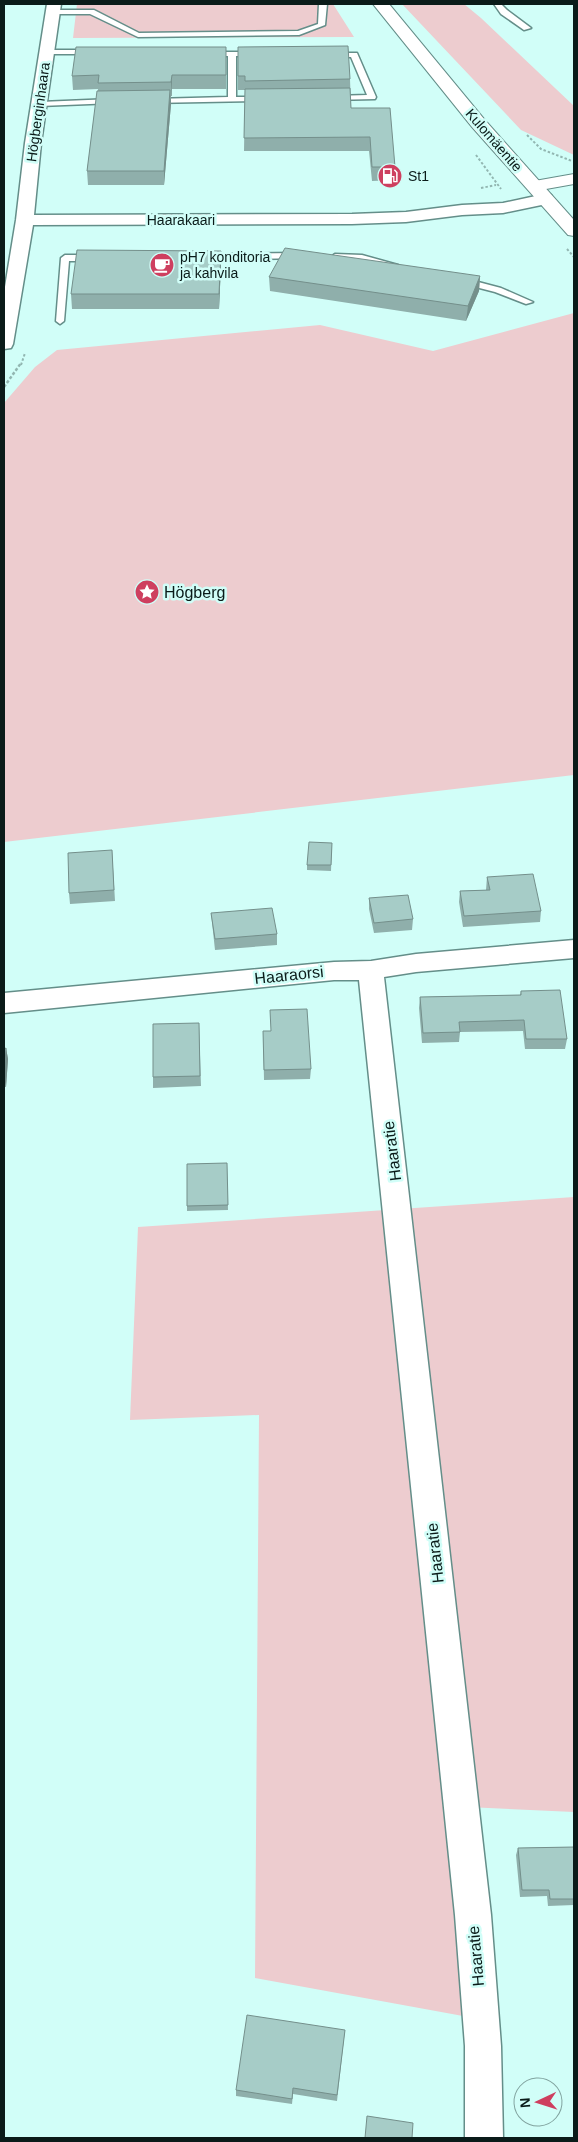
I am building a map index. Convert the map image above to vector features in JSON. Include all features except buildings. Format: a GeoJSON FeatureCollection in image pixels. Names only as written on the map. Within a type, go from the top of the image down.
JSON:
{"type":"FeatureCollection","features":[{"type":"Feature","properties":{"kind":"main road","name":"Kulomäentie"},"geometry":{"type":"LineString","coordinates":[[381,4],[478,123],[574,232]]}},
{"type":"Feature","properties":{"kind":"main road","name":"Kulomäentie"},"geometry":{"type":"LineString","coordinates":[[416,46],[508,133]]}},
{"type":"Feature","properties":{"kind":"main road","name":"Kulomäentie"},"geometry":{"type":"LineString","coordinates":[[541,168],[565,192]]}},
{"type":"Feature","properties":{"kind":"main road"},"geometry":{"type":"LineString","coordinates":[[540,193],[565,192],[574,178]]}},
{"type":"Feature","properties":{"kind":"street","name":"Högberginhaara"},"geometry":{"type":"LineString","coordinates":[[25,220],[53,8]]}},
{"type":"Feature","properties":{"kind":"street","name":"Haarakaari"},"geometry":{"type":"LineString","coordinates":[[25,220],[352,219],[406,217],[462,210],[503,208],[540,193]]}},
{"type":"Feature","properties":{"kind":"street"},"geometry":{"type":"LineString","coordinates":[[4,344],[6,317],[25,220]]}},
{"type":"Feature","properties":{"kind":"street","name":"Haaraorsi"},"geometry":{"type":"LineString","coordinates":[[4,1003],[334,971],[371,970],[416,963],[574,949]]}},
{"type":"Feature","properties":{"kind":"street","name":"Haaratie"},"geometry":{"type":"LineString","coordinates":[[371,970],[402,1243],[473,1915],[483,2046],[484,2138]]}},
{"type":"Feature","properties":{"kind":"lane"},"geometry":{"type":"LineString","coordinates":[[53,8],[92,8],[138,35],[299,33],[321,25],[323,4]]}},
{"type":"Feature","properties":{"kind":"lane"},"geometry":{"type":"LineString","coordinates":[[497,4],[504,12],[527,28]]}},
{"type":"Feature","properties":{"kind":"lane"},"geometry":{"type":"LineString","coordinates":[[46,52],[102,53]]}},
{"type":"Feature","properties":{"kind":"lane"},"geometry":{"type":"LineString","coordinates":[[202,54],[260,54]]}},
{"type":"Feature","properties":{"kind":"lane"},"geometry":{"type":"LineString","coordinates":[[232,54],[232,99]]}},
{"type":"Feature","properties":{"kind":"lane"},"geometry":{"type":"LineString","coordinates":[[326,55],[354,55],[372,97],[326,98]]}},
{"type":"Feature","properties":{"kind":"lane"},"geometry":{"type":"LineString","coordinates":[[144,101],[269,99]]}},
{"type":"Feature","properties":{"kind":"lane"},"geometry":{"type":"LineString","coordinates":[[40,104],[124,101]]}},
{"type":"Feature","properties":{"kind":"lane"},"geometry":{"type":"LineString","coordinates":[[193,257],[307,256]]}},
{"type":"Feature","properties":{"kind":"lane"},"geometry":{"type":"LineString","coordinates":[[326,257],[362,258],[401,267]]}},
{"type":"Feature","properties":{"kind":"lane"},"geometry":{"type":"LineString","coordinates":[[60,321],[66,258],[105,258]]}},
{"type":"Feature","properties":{"kind":"lane"},"geometry":{"type":"LineString","coordinates":[[450,278],[498,290],[530,302]]}},
{"type":"Feature","properties":{"kind":"path"},"geometry":{"type":"LineString","coordinates":[[527,135],[541,149],[574,162]]}},
{"type":"Feature","properties":{"kind":"path"},"geometry":{"type":"LineString","coordinates":[[480,189],[496,185]]}},
{"type":"Feature","properties":{"kind":"shaded area"},"geometry":{"type":"Polygon","coordinates":[[[77,4],[333,4],[354,37],[73,38],[77,4]]]}},
{"type":"Feature","properties":{"kind":"shaded area"},"geometry":{"type":"Polygon","coordinates":[[[402,4],[464,4],[481,18],[574,106],[574,155],[521,130],[402,4]]]}},
{"type":"Feature","properties":{"kind":"shaded area"},"geometry":{"type":"Polygon","coordinates":[[[574,313],[574,775],[4,842],[4,403],[35,367],[57,350],[320,325],[433,351],[574,313]]]}},
{"type":"Feature","properties":{"kind":"shaded area"},"geometry":{"type":"Polygon","coordinates":[[[574,1197],[574,1812],[445,1806],[463,2016],[255,1978],[259,1415],[130,1420],[138,1227],[574,1197]]]}},
{"type":"Feature","properties":{"kind":"place","name":"St1"},"geometry":{"type":"Point","coordinates":[390,176]}},
{"type":"Feature","properties":{"kind":"place","name":"pH7 konditoria ja kahvila"},"geometry":{"type":"Point","coordinates":[162,265]}},
{"type":"Feature","properties":{"kind":"place","name":"Högberg"},"geometry":{"type":"Point","coordinates":[147,592]}}]}
